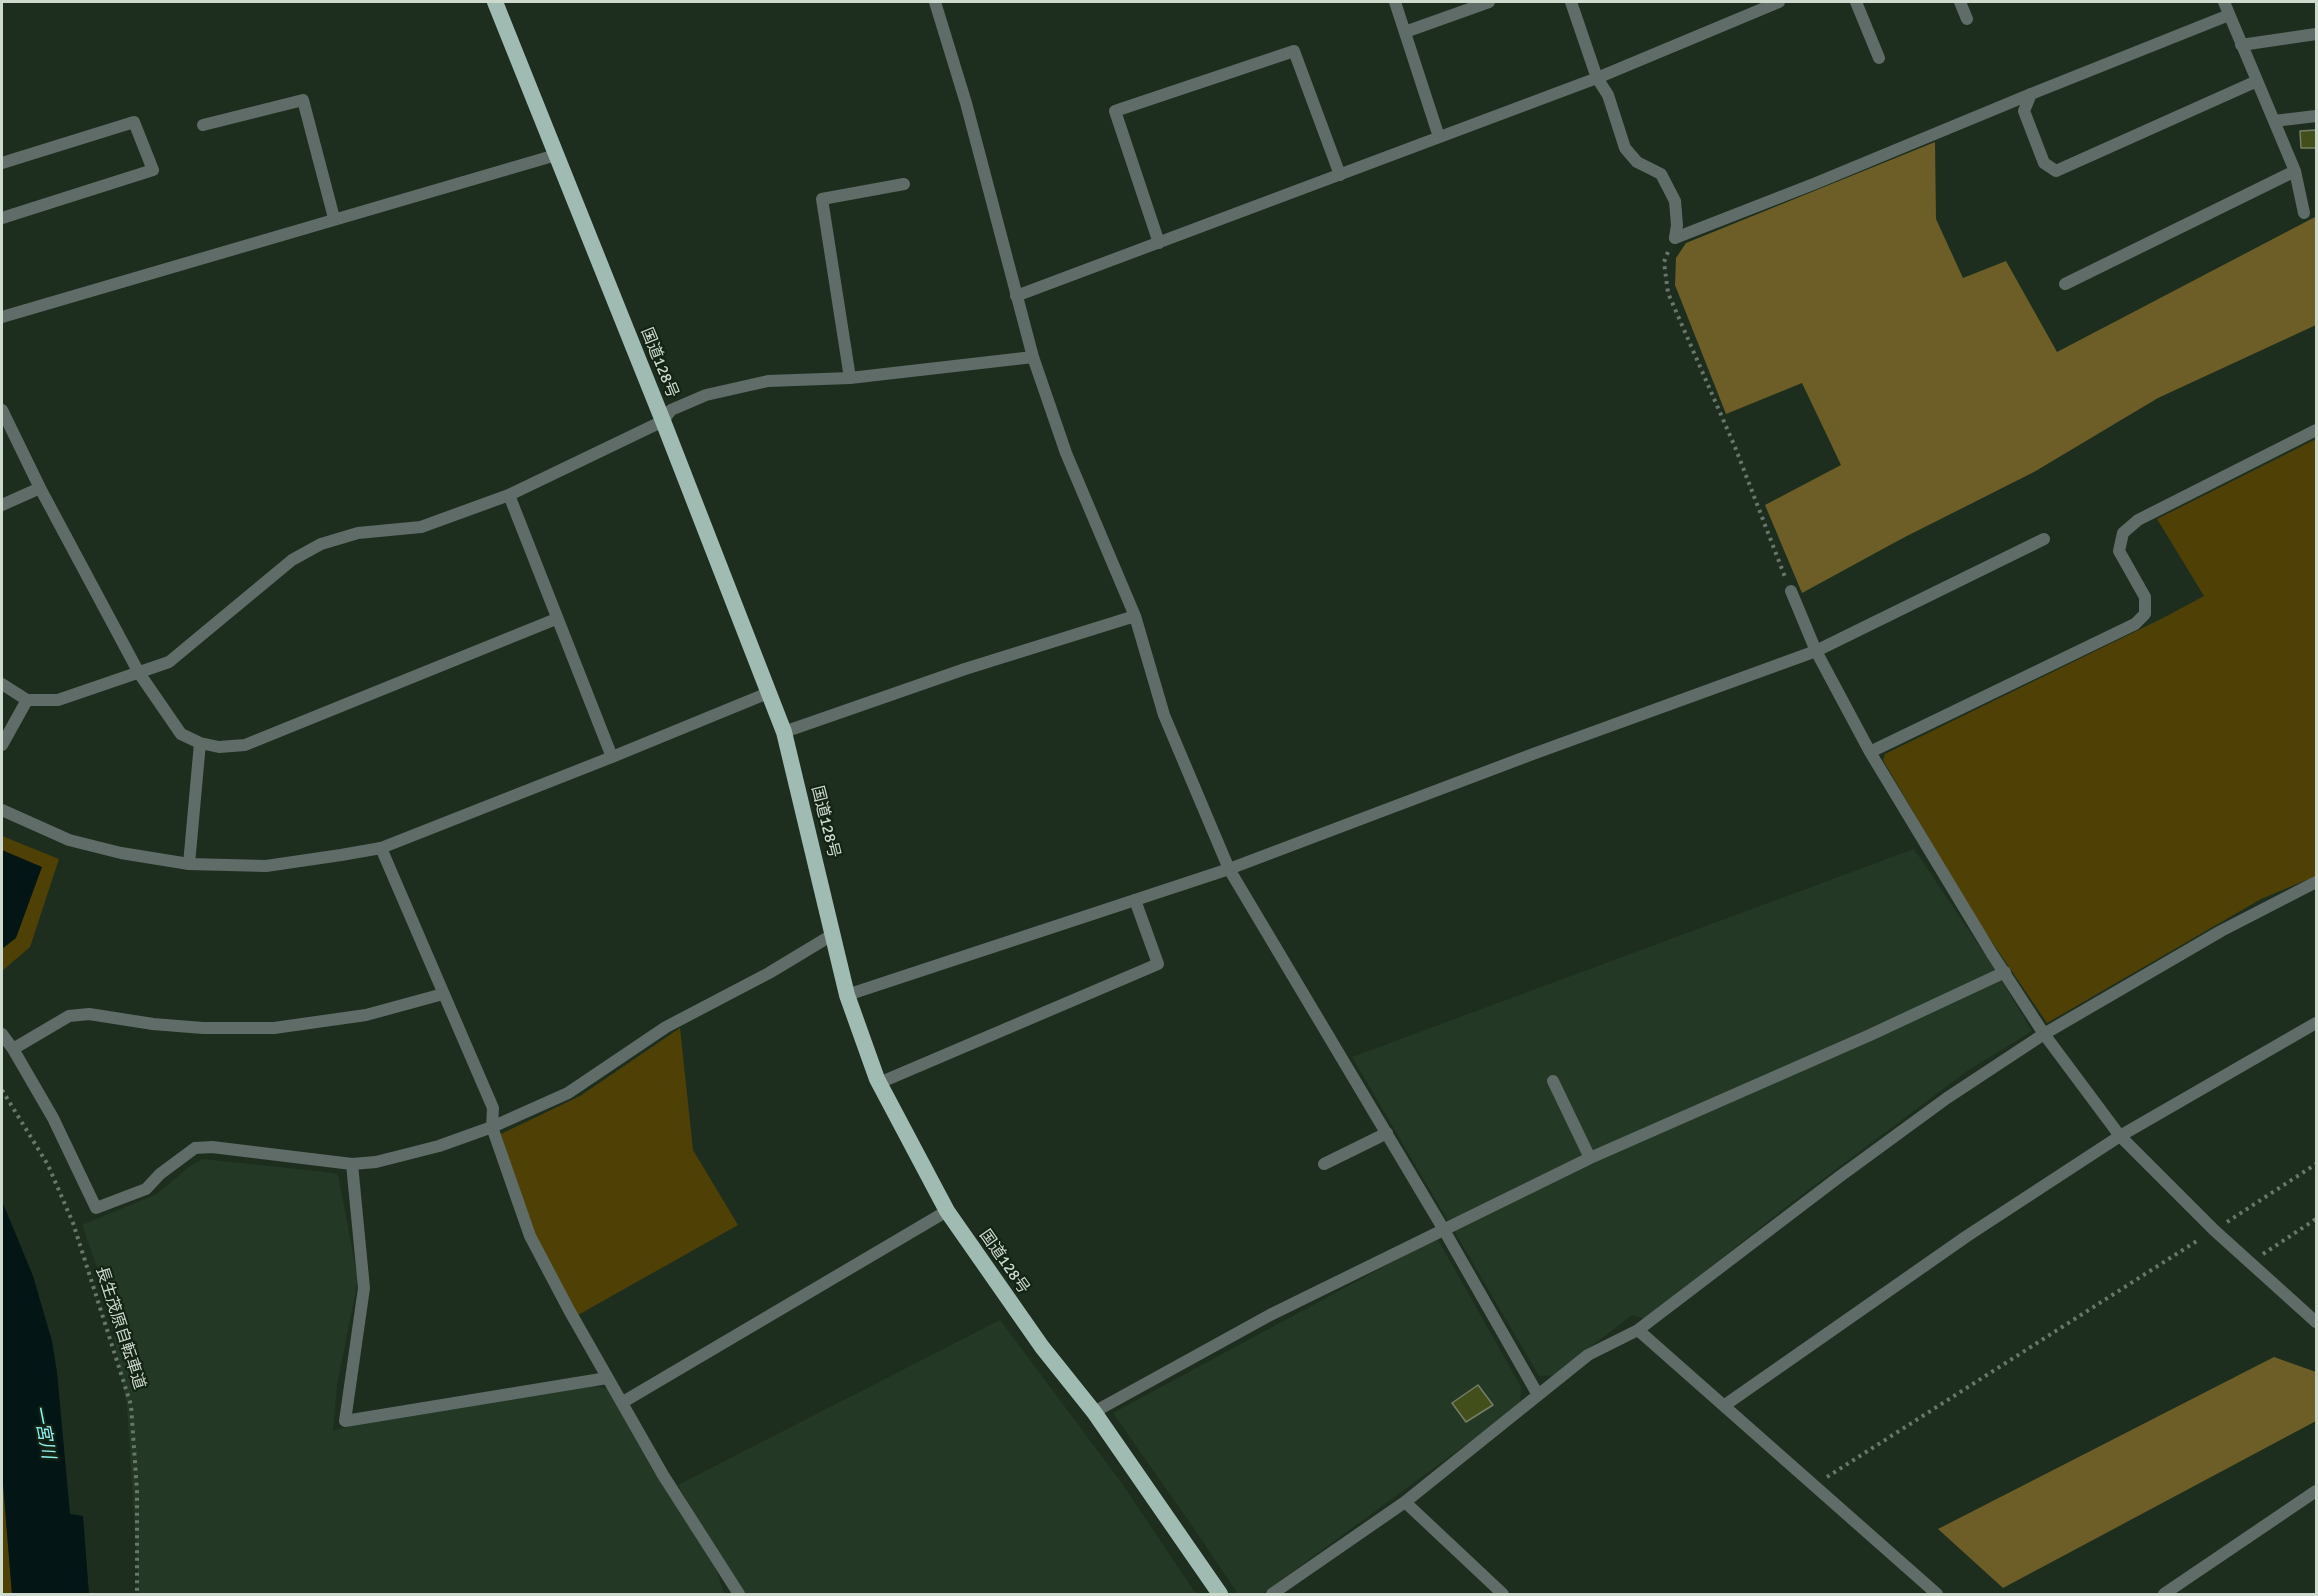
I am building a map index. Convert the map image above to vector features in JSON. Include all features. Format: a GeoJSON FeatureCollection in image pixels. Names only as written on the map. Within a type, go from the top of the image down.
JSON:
{"type":"FeatureCollection","features":[{"type":"Feature","properties":{"kind":"highway","name":"国道128号"},"geometry":{"type":"LineString","coordinates":[[495,2],[663,421],[784,732],[847,995],[879,1083],[947,1211],[1042,1347],[1094,1412],[1220,1594]]}},
{"type":"Feature","properties":{"kind":"street"},"geometry":{"type":"LineString","coordinates":[[934,2],[966,103],[1033,357],[1066,453],[1135,616],[1164,715],[1229,869],[1444,1230],[1538,1395]]}},
{"type":"Feature","properties":{"kind":"street"},"geometry":{"type":"LineString","coordinates":[[1395,2],[1439,137]]}},
{"type":"Feature","properties":{"kind":"street"},"geometry":{"type":"LineString","coordinates":[[1405,32],[1489,2]]}},
{"type":"Feature","properties":{"kind":"street"},"geometry":{"type":"LineString","coordinates":[[1571,2],[1597,78],[1608,95],[1625,148],[1637,162],[1661,174],[1675,201],[1677,225],[1675,238]]}},
{"type":"Feature","properties":{"kind":"street"},"geometry":{"type":"LineString","coordinates":[[1016,296],[1597,78],[1779,2]]}},
{"type":"Feature","properties":{"kind":"street"},"geometry":{"type":"LineString","coordinates":[[1857,2],[1879,58]]}},
{"type":"Feature","properties":{"kind":"street"},"geometry":{"type":"LineString","coordinates":[[1960,2],[1967,19]]}},
{"type":"Feature","properties":{"kind":"street"},"geometry":{"type":"LineString","coordinates":[[2224,2],[2295,171],[2304,213]]}},
{"type":"Feature","properties":{"kind":"street"},"geometry":{"type":"LineString","coordinates":[[1675,238],[2229,15]]}},
{"type":"Feature","properties":{"kind":"street"},"geometry":{"type":"LineString","coordinates":[[2241,45],[2316,34]]}},
{"type":"Feature","properties":{"kind":"street"},"geometry":{"type":"LineString","coordinates":[[1159,243],[1116,111],[1294,51],[1340,175]]}},
{"type":"Feature","properties":{"kind":"street"},"geometry":{"type":"LineString","coordinates":[[2031,94],[2024,111],[2044,163],[2056,171],[2257,81]]}},
{"type":"Feature","properties":{"kind":"street"},"geometry":{"type":"LineString","coordinates":[[203,125],[303,100],[334,218]]}},
{"type":"Feature","properties":{"kind":"street"},"geometry":{"type":"LineString","coordinates":[[2274,121],[2316,116]]}},
{"type":"Feature","properties":{"kind":"street"},"geometry":{"type":"LineString","coordinates":[[2,163],[134,122],[153,170],[2,218]]}},
{"type":"Feature","properties":{"kind":"street"},"geometry":{"type":"LineString","coordinates":[[2,317],[556,154]]}},
{"type":"Feature","properties":{"kind":"street"},"geometry":{"type":"LineString","coordinates":[[2066,284],[2295,171]]}},
{"type":"Feature","properties":{"kind":"street"},"geometry":{"type":"LineString","coordinates":[[850,378],[822,199],[904,184]]}},
{"type":"Feature","properties":{"kind":"street"},"geometry":{"type":"LineString","coordinates":[[2,684],[27,700],[58,700],[169,662],[292,560],[321,544],[358,533],[421,527],[509,495],[663,421],[671,410],[705,395],[768,381],[850,378],[1033,357]]}},
{"type":"Feature","properties":{"kind":"street"},"geometry":{"type":"LineString","coordinates":[[2,410],[39,488],[139,673],[181,734],[200,743],[219,747],[245,745],[556,619]]}},
{"type":"Feature","properties":{"kind":"street"},"geometry":{"type":"LineString","coordinates":[[1870,752],[2135,624],[2145,614],[2145,597],[2119,551],[2123,533],[2138,520],[2316,430]]}},
{"type":"Feature","properties":{"kind":"street"},"geometry":{"type":"LineString","coordinates":[[2,505],[39,488]]}},
{"type":"Feature","properties":{"kind":"street"},"geometry":{"type":"LineString","coordinates":[[509,495],[612,758]]}},
{"type":"Feature","properties":{"kind":"street"},"geometry":{"type":"LineString","coordinates":[[847,995],[1229,869],[1544,750],[1816,651],[2044,539]]}},
{"type":"Feature","properties":{"kind":"street"},"geometry":{"type":"LineString","coordinates":[[1791,591],[1816,651],[1870,752],[2044,1034],[2120,1136],[2214,1230],[2316,1322]]}},
{"type":"Feature","properties":{"kind":"street"},"geometry":{"type":"LineString","coordinates":[[784,732],[965,669],[1135,616]]}},
{"type":"Feature","properties":{"kind":"street"},"geometry":{"type":"LineString","coordinates":[[2,810],[69,840],[121,853],[189,864],[266,866],[381,848],[612,758],[768,693]]}},
{"type":"Feature","properties":{"kind":"street"},"geometry":{"type":"LineString","coordinates":[[2,745],[27,700]]}},
{"type":"Feature","properties":{"kind":"street"},"geometry":{"type":"LineString","coordinates":[[189,864],[200,743]]}},
{"type":"Feature","properties":{"kind":"street"},"geometry":{"type":"LineString","coordinates":[[381,848],[493,1108],[492,1127],[530,1236],[663,1475],[739,1594]]}},
{"type":"Feature","properties":{"kind":"street"},"geometry":{"type":"LineString","coordinates":[[1272,1594],[1405,1502],[1588,1355],[1638,1330],[1947,1098],[2044,1034],[2221,931],[2316,882]]}},
{"type":"Feature","properties":{"kind":"street"},"geometry":{"type":"LineString","coordinates":[[879,1083],[1158,964],[1135,900]]}},
{"type":"Feature","properties":{"kind":"street"},"geometry":{"type":"LineString","coordinates":[[2,1034],[14,1049],[53,1118],[96,1208],[146,1190],[160,1174],[195,1148],[212,1147],[352,1164],[376,1162],[418,1151],[492,1127],[568,1093],[666,1027],[769,973],[832,935]]}},
{"type":"Feature","properties":{"kind":"street"},"geometry":{"type":"LineString","coordinates":[[1094,1412],[1270,1315],[1590,1158],[1870,1035],[2005,972]]}},
{"type":"Feature","properties":{"kind":"street"},"geometry":{"type":"LineString","coordinates":[[14,1049],[69,1016],[89,1014],[153,1024],[203,1028],[274,1028],[366,1015],[443,994]]}},
{"type":"Feature","properties":{"kind":"street"},"geometry":{"type":"LineString","coordinates":[[1725,1405],[1967,1236],[2120,1136],[2316,1023]]}},
{"type":"Feature","properties":{"kind":"street"},"geometry":{"type":"LineString","coordinates":[[1552,1081],[1590,1158]]}},
{"type":"Feature","properties":{"kind":"street"},"geometry":{"type":"LineString","coordinates":[[1324,1164],[1387,1133]]}},
{"type":"Feature","properties":{"kind":"street"},"geometry":{"type":"LineString","coordinates":[[352,1164],[364,1288],[345,1421],[607,1378]]}},
{"type":"Feature","properties":{"kind":"street"},"geometry":{"type":"LineString","coordinates":[[623,1402],[947,1211]]}},
{"type":"Feature","properties":{"kind":"street"},"geometry":{"type":"LineString","coordinates":[[1638,1330],[1937,1594]]}},
{"type":"Feature","properties":{"kind":"street"},"geometry":{"type":"LineString","coordinates":[[2164,1594],[2316,1491]]}},
{"type":"Feature","properties":{"kind":"street"},"geometry":{"type":"LineString","coordinates":[[1405,1502],[1503,1594]]}},
{"type":"Feature","properties":{"kind":"path"},"geometry":{"type":"LineString","coordinates":[[1675,238],[1664,262],[1668,293],[1735,447],[1791,591]]}},
{"type":"Feature","properties":{"kind":"path","name":"長生茂原自転車道"},"geometry":{"type":"LineString","coordinates":[[2,1090],[48,1166],[73,1223],[131,1405],[136,1491],[137,1594]]}},
{"type":"Feature","properties":{"kind":"path"},"geometry":{"type":"LineString","coordinates":[[1814,1485],[2316,1164]]}},
{"type":"Feature","properties":{"kind":"path"},"geometry":{"type":"LineString","coordinates":[[2250,1262],[2316,1219]]}},
{"type":"Feature","properties":{"kind":"shaded area"},"geometry":{"type":"Polygon","coordinates":[[[1935,142],[1936,219],[1963,278],[2006,261],[2057,352],[2315,217],[2316,325],[2158,398],[2034,472],[1903,538],[1802,593],[1765,505],[1841,465],[1802,383],[1726,414],[1675,285],[1676,258],[1686,243],[1935,142]]]}},
{"type":"Feature","properties":{"kind":"shaded area"},"geometry":{"type":"Polygon","coordinates":[[[2316,439],[2316,876],[2261,899],[2047,1023],[1973,914],[1883,760],[1885,754],[2204,596],[2157,519],[2316,439]]]}},
{"type":"Feature","properties":{"kind":"shaded area"},"geometry":{"type":"Polygon","coordinates":[[[2,836],[59,859],[30,947],[2,971],[2,836]]]}},
{"type":"Feature","properties":{"kind":"shaded area"},"geometry":{"type":"Polygon","coordinates":[[[1914,849],[1994,968],[2032,1031],[1967,1071],[1787,1206],[1645,1319],[1632,1315],[1554,1375],[1539,1376],[1352,1057],[1914,849]]]}},
{"type":"Feature","properties":{"kind":"shaded area"},"geometry":{"type":"Polygon","coordinates":[[[680,1028],[693,1150],[738,1225],[578,1315],[533,1232],[501,1134],[580,1096],[680,1028]]]}},
{"type":"Feature","properties":{"kind":"shaded area"},"geometry":{"type":"Polygon","coordinates":[[[203,1159],[338,1175],[358,1280],[337,1385],[333,1431],[357,1424],[590,1385],[607,1389],[717,1572],[724,1594],[139,1594],[127,1407],[106,1293],[82,1225],[157,1194],[190,1166],[203,1159]]]}},
{"type":"Feature","properties":{"kind":"shaded area"},"geometry":{"type":"Polygon","coordinates":[[[1437,1238],[1521,1387],[1520,1405],[1262,1594],[1238,1594],[1113,1413],[1437,1238]]]}},
{"type":"Feature","properties":{"kind":"shaded area"},"geometry":{"type":"Polygon","coordinates":[[[1000,1320],[1121,1482],[1196,1594],[745,1594],[714,1548],[678,1485],[1000,1320]]]}},
{"type":"Feature","properties":{"kind":"shaded area"},"geometry":{"type":"Polygon","coordinates":[[[2274,1357],[2316,1372],[2316,1421],[2003,1588],[1938,1529],[2274,1357]]]}},
{"type":"Feature","properties":{"kind":"shaded area"},"geometry":{"type":"Polygon","coordinates":[[[2,1470],[5,1510],[12,1594],[2,1594],[2,1470]]]}},
{"type":"Feature","properties":{"kind":"water"},"geometry":{"type":"Polygon","coordinates":[[[2,850],[42,867],[16,938],[2,949],[2,850]]]}},
{"type":"Feature","properties":{"kind":"water","name":"一宮川"},"geometry":{"type":"Polygon","coordinates":[[[2,1201],[33,1276],[52,1341],[70,1514],[83,1516],[89,1594],[12,1594],[2,1470],[2,1201]]]}},
{"type":"Feature","properties":{"kind":"building"},"geometry":{"type":"Polygon","coordinates":[[[2316,130],[2316,148],[2301,148],[2300,131],[2316,130]]]}},
{"type":"Feature","properties":{"kind":"building"},"geometry":{"type":"Polygon","coordinates":[[[1478,1385],[1493,1405],[1466,1422],[1452,1403],[1478,1385]]]}}]}
